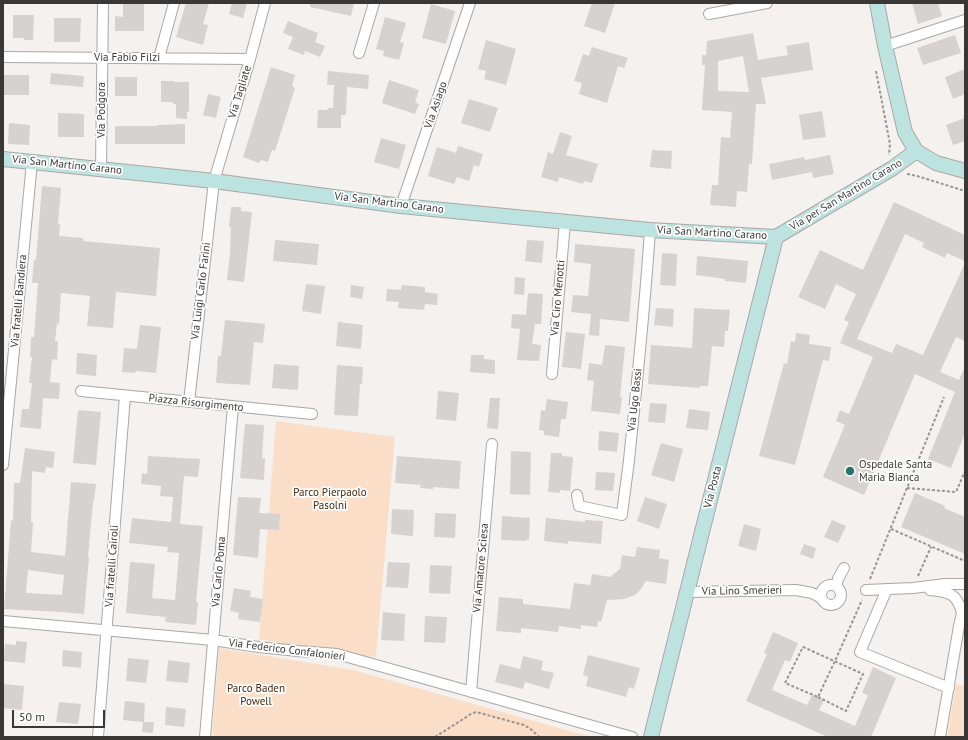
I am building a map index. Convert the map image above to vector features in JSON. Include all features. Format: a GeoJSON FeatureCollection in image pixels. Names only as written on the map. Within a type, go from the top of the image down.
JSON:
{"type":"FeatureCollection","features":[{"type":"Feature","properties":{"kind":"street","name":"Via Podgora"},"geometry":{"type":"LineString","coordinates":[[101,169],[103,3]]}},
{"type":"Feature","properties":{"kind":"street"},"geometry":{"type":"LineString","coordinates":[[159,58],[174,3]]}},
{"type":"Feature","properties":{"kind":"street","name":"Via Tagliate"},"geometry":{"type":"LineString","coordinates":[[214,181],[265,3]]}},
{"type":"Feature","properties":{"kind":"street"},"geometry":{"type":"LineString","coordinates":[[359,53],[374,3]]}},
{"type":"Feature","properties":{"kind":"street","name":"Via Asiago"},"geometry":{"type":"LineString","coordinates":[[401,206],[470,3]]}},
{"type":"Feature","properties":{"kind":"street"},"geometry":{"type":"LineString","coordinates":[[709,14],[767,3]]}},
{"type":"Feature","properties":{"kind":"street"},"geometry":{"type":"LineString","coordinates":[[877,3],[885,46],[905,132],[916,151],[936,163],[965,172]]}},
{"type":"Feature","properties":{"kind":"street"},"geometry":{"type":"LineString","coordinates":[[885,46],[965,20]]}},
{"type":"Feature","properties":{"kind":"street","name":"Via Fabio Filzi"},"geometry":{"type":"LineString","coordinates":[[3,57],[250,59]]}},
{"type":"Feature","properties":{"kind":"street","name":"Via per San Martino Carano"},"geometry":{"type":"LineString","coordinates":[[776,237],[893,168],[916,151]]}},
{"type":"Feature","properties":{"kind":"street","name":"Via San Martino Carano"},"geometry":{"type":"LineString","coordinates":[[3,159],[214,181],[401,206],[650,230],[776,237]]}},
{"type":"Feature","properties":{"kind":"street","name":"Via fratelli Bandiera"},"geometry":{"type":"LineString","coordinates":[[3,465],[32,162]]}},
{"type":"Feature","properties":{"kind":"street","name":"Via Luigi Carlo Farini"},"geometry":{"type":"LineString","coordinates":[[189,402],[214,181]]}},
{"type":"Feature","properties":{"kind":"street","name":"Via Ciro Menotti"},"geometry":{"type":"LineString","coordinates":[[552,374],[565,222]]}},
{"type":"Feature","properties":{"kind":"street","name":"Via Ugo Bassi"},"geometry":{"type":"LineString","coordinates":[[577,495],[579,506],[622,515],[637,387],[650,230]]}},
{"type":"Feature","properties":{"kind":"street","name":"Via Posta"},"geometry":{"type":"LineString","coordinates":[[651,737],[776,237]]}},
{"type":"Feature","properties":{"kind":"street","name":"Piazza Risorgimento"},"geometry":{"type":"LineString","coordinates":[[81,391],[312,414]]}},
{"type":"Feature","properties":{"kind":"street","name":"Via fratelli Cairoli"},"geometry":{"type":"LineString","coordinates":[[98,737],[126,396]]}},
{"type":"Feature","properties":{"kind":"street","name":"Via Carlo Poma"},"geometry":{"type":"LineString","coordinates":[[205,737],[233,406]]}},
{"type":"Feature","properties":{"kind":"street","name":"Via Amatore Sciesa"},"geometry":{"type":"LineString","coordinates":[[471,692],[492,444]]}},
{"type":"Feature","properties":{"kind":"street","name":"Via Lino Smerieri"},"geometry":{"type":"LineString","coordinates":[[821,598],[822,590],[831,586],[844,568]]}},
{"type":"Feature","properties":{"kind":"street"},"geometry":{"type":"LineString","coordinates":[[866,590],[912,588],[944,584],[965,584]]}},
{"type":"Feature","properties":{"kind":"street","name":"Via Lino Smerieri"},"geometry":{"type":"LineString","coordinates":[[687,592],[796,590],[812,593],[829,605],[838,603],[841,597],[838,588],[831,586],[802,587],[796,590]]}},
{"type":"Feature","properties":{"kind":"street"},"geometry":{"type":"LineString","coordinates":[[912,588],[944,591],[950,593],[963,610],[940,737]]}},
{"type":"Feature","properties":{"kind":"street"},"geometry":{"type":"LineString","coordinates":[[887,589],[860,652],[949,688]]}},
{"type":"Feature","properties":{"kind":"street","name":"Via Federico Confalonieri"},"geometry":{"type":"LineString","coordinates":[[3,621],[213,640],[258,647],[337,654],[632,737]]}},
{"type":"Feature","properties":{"kind":"path"},"geometry":{"type":"LineString","coordinates":[[876,68],[890,144],[889,160],[896,173],[917,176],[965,191]]}},
{"type":"Feature","properties":{"kind":"path"},"geometry":{"type":"LineString","coordinates":[[818,697],[866,590],[944,397]]}},
{"type":"Feature","properties":{"kind":"path"},"geometry":{"type":"LineString","coordinates":[[907,488],[956,492],[965,471]]}},
{"type":"Feature","properties":{"kind":"path"},"geometry":{"type":"LineString","coordinates":[[891,529],[965,561]]}},
{"type":"Feature","properties":{"kind":"path"},"geometry":{"type":"LineString","coordinates":[[912,588],[931,547]]}},
{"type":"Feature","properties":{"kind":"path"},"geometry":{"type":"LineString","coordinates":[[803,647],[863,674],[846,711],[818,697],[785,683],[803,647]]}},
{"type":"Feature","properties":{"kind":"path"},"geometry":{"type":"LineString","coordinates":[[435,737],[476,712],[524,725],[539,737]]}},
{"type":"Feature","properties":{"kind":"green space","name":"Parco Pierpaolo Pasolni"},"geometry":{"type":"Polygon","coordinates":[[[276,421],[395,437],[376,657],[337,654],[259,639],[276,421]]]}},
{"type":"Feature","properties":{"kind":"green space","name":"Parco Baden Powell"},"geometry":{"type":"Polygon","coordinates":[[[219,648],[353,670],[591,737],[212,737],[219,648]]]}},
{"type":"Feature","properties":{"kind":"green space"},"geometry":{"type":"Polygon","coordinates":[[[956,684],[965,686],[965,737],[947,737],[956,684]]]}},
{"type":"Feature","properties":{"kind":"building"},"geometry":{"type":"Polygon","coordinates":[[[123,3],[144,3],[144,31],[115,31],[115,16],[123,17],[123,3]]]}},
{"type":"Feature","properties":{"kind":"building"},"geometry":{"type":"Polygon","coordinates":[[[186,3],[209,3],[203,24],[208,25],[203,45],[176,37],[186,3]]]}},
{"type":"Feature","properties":{"kind":"building"},"geometry":{"type":"Polygon","coordinates":[[[232,3],[247,3],[243,18],[229,14],[232,3]]]}},
{"type":"Feature","properties":{"kind":"building"},"geometry":{"type":"Polygon","coordinates":[[[310,3],[354,3],[351,16],[310,7],[310,3]]]}},
{"type":"Feature","properties":{"kind":"building"},"geometry":{"type":"Polygon","coordinates":[[[592,3],[615,3],[605,33],[584,26],[592,3]]]}},
{"type":"Feature","properties":{"kind":"building"},"geometry":{"type":"Polygon","coordinates":[[[912,3],[938,3],[942,16],[918,24],[912,3]]]}},
{"type":"Feature","properties":{"kind":"building"},"geometry":{"type":"Polygon","coordinates":[[[431,4],[455,11],[446,44],[422,38],[431,4]]]}},
{"type":"Feature","properties":{"kind":"building"},"geometry":{"type":"Polygon","coordinates":[[[13,15],[34,15],[33,40],[13,38],[13,15]]]}},
{"type":"Feature","properties":{"kind":"building"},"geometry":{"type":"Polygon","coordinates":[[[385,17],[406,23],[400,42],[404,43],[399,60],[383,56],[384,51],[376,49],[385,17]]]}},
{"type":"Feature","properties":{"kind":"building"},"geometry":{"type":"Polygon","coordinates":[[[54,18],[81,18],[80,42],[54,42],[54,18]]]}},
{"type":"Feature","properties":{"kind":"building"},"geometry":{"type":"Polygon","coordinates":[[[288,21],[318,33],[315,42],[325,46],[320,57],[305,51],[304,55],[288,49],[293,37],[283,33],[288,21]]]}},
{"type":"Feature","properties":{"kind":"building"},"geometry":{"type":"Polygon","coordinates":[[[753,33],[758,60],[788,55],[786,46],[809,42],[813,70],[761,78],[766,104],[756,104],[752,164],[749,164],[747,192],[737,191],[736,207],[710,205],[712,185],[718,185],[721,137],[730,138],[732,112],[702,110],[705,65],[702,65],[702,55],[706,55],[707,41],[753,33]],[[743,56],[718,61],[718,91],[749,92],[743,56]]]}},
{"type":"Feature","properties":{"kind":"building"},"geometry":{"type":"Polygon","coordinates":[[[955,35],[961,53],[923,65],[917,48],[955,35]]]}},
{"type":"Feature","properties":{"kind":"building"},"geometry":{"type":"Polygon","coordinates":[[[486,40],[516,49],[506,85],[484,79],[486,71],[478,69],[486,40]]]}},
{"type":"Feature","properties":{"kind":"building"},"geometry":{"type":"Polygon","coordinates":[[[592,47],[628,58],[624,68],[618,66],[607,103],[579,94],[582,83],[574,81],[583,54],[589,56],[592,47]]]}},
{"type":"Feature","properties":{"kind":"building"},"geometry":{"type":"Polygon","coordinates":[[[271,67],[295,75],[292,86],[295,88],[275,151],[272,150],[268,162],[261,160],[259,163],[243,157],[271,67]]]}},
{"type":"Feature","properties":{"kind":"building"},"geometry":{"type":"Polygon","coordinates":[[[965,69],[965,94],[953,99],[945,77],[965,69]]]}},
{"type":"Feature","properties":{"kind":"building"},"geometry":{"type":"Polygon","coordinates":[[[328,71],[369,75],[368,89],[347,87],[346,115],[341,115],[341,128],[317,128],[318,110],[333,108],[334,85],[327,85],[328,71]]]}},
{"type":"Feature","properties":{"kind":"building"},"geometry":{"type":"Polygon","coordinates":[[[51,73],[84,76],[83,87],[50,84],[51,73]]]}},
{"type":"Feature","properties":{"kind":"building"},"geometry":{"type":"Polygon","coordinates":[[[3,75],[29,75],[29,95],[3,95],[3,75]]]}},
{"type":"Feature","properties":{"kind":"building"},"geometry":{"type":"Polygon","coordinates":[[[115,77],[137,77],[137,96],[115,96],[115,77]]]}},
{"type":"Feature","properties":{"kind":"building"},"geometry":{"type":"Polygon","coordinates":[[[389,80],[419,90],[415,102],[419,104],[415,114],[382,103],[389,80]]]}},
{"type":"Feature","properties":{"kind":"building"},"geometry":{"type":"Polygon","coordinates":[[[161,81],[189,82],[189,112],[187,111],[187,119],[176,118],[176,104],[173,104],[173,102],[161,102],[161,81]]]}},
{"type":"Feature","properties":{"kind":"building"},"geometry":{"type":"Polygon","coordinates":[[[208,94],[221,97],[216,118],[203,115],[208,94]]]}},
{"type":"Feature","properties":{"kind":"building"},"geometry":{"type":"Polygon","coordinates":[[[469,99],[498,108],[490,132],[461,123],[469,99]]]}},
{"type":"Feature","properties":{"kind":"building"},"geometry":{"type":"Polygon","coordinates":[[[822,111],[826,137],[803,140],[799,115],[822,111]]]}},
{"type":"Feature","properties":{"kind":"building"},"geometry":{"type":"Polygon","coordinates":[[[58,113],[84,114],[84,137],[58,137],[58,113]]]}},
{"type":"Feature","properties":{"kind":"building"},"geometry":{"type":"Polygon","coordinates":[[[965,118],[965,141],[953,145],[946,125],[965,118]]]}},
{"type":"Feature","properties":{"kind":"building"},"geometry":{"type":"Polygon","coordinates":[[[9,123],[30,125],[29,145],[8,144],[9,123]]]}},
{"type":"Feature","properties":{"kind":"building"},"geometry":{"type":"Polygon","coordinates":[[[185,124],[185,144],[115,144],[115,126],[185,124]]]}},
{"type":"Feature","properties":{"kind":"building"},"geometry":{"type":"Polygon","coordinates":[[[560,132],[572,136],[566,155],[598,164],[592,183],[584,181],[583,184],[559,177],[558,182],[541,177],[548,152],[553,154],[560,132]]]}},
{"type":"Feature","properties":{"kind":"building"},"geometry":{"type":"Polygon","coordinates":[[[381,138],[406,145],[399,169],[374,162],[381,138]]]}},
{"type":"Feature","properties":{"kind":"building"},"geometry":{"type":"Polygon","coordinates":[[[458,146],[483,154],[479,167],[474,165],[469,181],[457,177],[454,184],[428,176],[437,147],[456,153],[458,146]]]}},
{"type":"Feature","properties":{"kind":"building"},"geometry":{"type":"Polygon","coordinates":[[[652,150],[672,151],[671,169],[650,167],[652,150]]]}},
{"type":"Feature","properties":{"kind":"building"},"geometry":{"type":"Polygon","coordinates":[[[830,155],[834,174],[813,178],[812,172],[772,180],[769,164],[804,157],[805,160],[830,155]]]}},
{"type":"Feature","properties":{"kind":"building"},"geometry":{"type":"Polygon","coordinates":[[[42,186],[61,188],[58,224],[60,224],[59,236],[83,238],[83,241],[160,248],[156,296],[116,292],[113,328],[87,326],[90,296],[61,293],[59,324],[57,323],[55,341],[58,341],[57,360],[52,359],[50,382],[60,383],[59,399],[43,398],[41,429],[20,427],[22,409],[29,409],[32,383],[29,383],[32,357],[30,357],[31,337],[34,337],[38,283],[32,283],[34,260],[36,260],[42,186]]]}},
{"type":"Feature","properties":{"kind":"building"},"geometry":{"type":"Polygon","coordinates":[[[894,202],[965,235],[965,261],[947,253],[945,258],[922,247],[924,243],[905,234],[857,339],[892,353],[896,344],[923,355],[965,263],[965,341],[956,337],[940,372],[959,380],[965,367],[965,433],[951,468],[928,459],[955,392],[915,374],[864,495],[823,477],[845,425],[836,421],[840,410],[849,414],[873,357],[840,343],[849,322],[844,320],[856,294],[836,284],[825,309],[798,297],[820,250],[863,270],[894,202]]]}},
{"type":"Feature","properties":{"kind":"building"},"geometry":{"type":"Polygon","coordinates":[[[231,207],[241,207],[241,211],[252,212],[244,282],[227,280],[230,253],[231,227],[229,227],[231,207]]]}},
{"type":"Feature","properties":{"kind":"building"},"geometry":{"type":"Polygon","coordinates":[[[275,240],[319,244],[317,265],[273,261],[275,240]]]}},
{"type":"Feature","properties":{"kind":"building"},"geometry":{"type":"Polygon","coordinates":[[[527,240],[544,241],[542,263],[525,261],[527,240]]]}},
{"type":"Feature","properties":{"kind":"building"},"geometry":{"type":"Polygon","coordinates":[[[575,244],[635,249],[629,322],[600,319],[599,336],[589,335],[591,314],[571,312],[573,295],[588,296],[591,264],[574,262],[575,244]]]}},
{"type":"Feature","properties":{"kind":"building"},"geometry":{"type":"Polygon","coordinates":[[[662,253],[677,254],[676,286],[660,285],[662,253]]]}},
{"type":"Feature","properties":{"kind":"building"},"geometry":{"type":"Polygon","coordinates":[[[697,256],[748,261],[746,283],[725,281],[725,279],[696,275],[697,256]]]}},
{"type":"Feature","properties":{"kind":"building"},"geometry":{"type":"Polygon","coordinates":[[[515,277],[525,278],[524,295],[514,294],[515,277]]]}},
{"type":"Feature","properties":{"kind":"building"},"geometry":{"type":"Polygon","coordinates":[[[306,284],[325,286],[321,314],[302,311],[306,284]]]}},
{"type":"Feature","properties":{"kind":"building"},"geometry":{"type":"Polygon","coordinates":[[[351,285],[364,287],[362,299],[350,297],[351,285]]]}},
{"type":"Feature","properties":{"kind":"building"},"geometry":{"type":"Polygon","coordinates":[[[402,285],[425,287],[425,292],[438,294],[437,305],[425,304],[424,310],[398,308],[399,302],[386,301],[387,289],[401,290],[402,285]]]}},
{"type":"Feature","properties":{"kind":"building"},"geometry":{"type":"Polygon","coordinates":[[[528,293],[543,294],[541,324],[535,324],[532,344],[541,345],[539,361],[517,360],[520,329],[511,328],[512,314],[526,315],[528,293]]]}},
{"type":"Feature","properties":{"kind":"building"},"geometry":{"type":"Polygon","coordinates":[[[656,308],[674,309],[673,327],[654,325],[656,308]]]}},
{"type":"Feature","properties":{"kind":"building"},"geometry":{"type":"Polygon","coordinates":[[[694,308],[730,310],[728,331],[725,331],[724,347],[712,346],[708,386],[700,386],[699,388],[648,384],[651,345],[692,348],[694,308]]]}},
{"type":"Feature","properties":{"kind":"building"},"geometry":{"type":"Polygon","coordinates":[[[225,320],[265,324],[263,343],[254,342],[250,385],[216,383],[218,356],[221,356],[225,320]]]}},
{"type":"Feature","properties":{"kind":"building"},"geometry":{"type":"Polygon","coordinates":[[[338,322],[363,325],[361,349],[336,346],[338,322]]]}},
{"type":"Feature","properties":{"kind":"building"},"geometry":{"type":"Polygon","coordinates":[[[140,325],[161,327],[156,373],[136,371],[135,373],[122,372],[124,348],[137,349],[140,325]]]}},
{"type":"Feature","properties":{"kind":"building"},"geometry":{"type":"Polygon","coordinates":[[[566,332],[585,334],[581,369],[562,367],[566,332]]]}},
{"type":"Feature","properties":{"kind":"building"},"geometry":{"type":"Polygon","coordinates":[[[796,333],[810,335],[809,344],[831,347],[829,361],[823,360],[795,465],[759,456],[784,363],[787,364],[791,341],[795,342],[796,333]]]}},
{"type":"Feature","properties":{"kind":"building"},"geometry":{"type":"Polygon","coordinates":[[[605,345],[625,347],[620,397],[622,397],[620,414],[591,411],[594,381],[587,380],[589,363],[602,365],[605,345]]]}},
{"type":"Feature","properties":{"kind":"building"},"geometry":{"type":"Polygon","coordinates":[[[77,353],[97,355],[96,376],[76,374],[77,353]]]}},
{"type":"Feature","properties":{"kind":"building"},"geometry":{"type":"Polygon","coordinates":[[[471,355],[484,355],[484,359],[495,360],[495,374],[470,372],[471,355]]]}},
{"type":"Feature","properties":{"kind":"building"},"geometry":{"type":"Polygon","coordinates":[[[274,364],[299,366],[298,390],[272,388],[274,364]]]}},
{"type":"Feature","properties":{"kind":"building"},"geometry":{"type":"Polygon","coordinates":[[[337,365],[363,367],[362,384],[360,384],[358,416],[334,415],[337,365]]]}},
{"type":"Feature","properties":{"kind":"building"},"geometry":{"type":"Polygon","coordinates":[[[438,391],[459,393],[456,421],[436,419],[438,391]]]}},
{"type":"Feature","properties":{"kind":"building"},"geometry":{"type":"Polygon","coordinates":[[[490,398],[500,398],[498,429],[487,428],[490,398]]]}},
{"type":"Feature","properties":{"kind":"building"},"geometry":{"type":"Polygon","coordinates":[[[547,399],[568,402],[566,419],[561,419],[559,437],[544,435],[544,431],[539,430],[541,410],[545,411],[547,399]]]}},
{"type":"Feature","properties":{"kind":"building"},"geometry":{"type":"Polygon","coordinates":[[[650,403],[667,404],[665,423],[648,422],[650,403]]]}},
{"type":"Feature","properties":{"kind":"building"},"geometry":{"type":"Polygon","coordinates":[[[689,409],[710,412],[708,430],[686,428],[689,409]]]}},
{"type":"Feature","properties":{"kind":"building"},"geometry":{"type":"Polygon","coordinates":[[[78,410],[101,412],[96,465],[73,463],[78,410]]]}},
{"type":"Feature","properties":{"kind":"building"},"geometry":{"type":"Polygon","coordinates":[[[245,424],[264,425],[262,458],[265,458],[264,480],[240,478],[245,424]]]}},
{"type":"Feature","properties":{"kind":"building"},"geometry":{"type":"Polygon","coordinates":[[[599,431],[619,433],[617,452],[598,450],[599,431]]]}},
{"type":"Feature","properties":{"kind":"building"},"geometry":{"type":"Polygon","coordinates":[[[661,443],[683,449],[674,482],[651,475],[661,443]]]}},
{"type":"Feature","properties":{"kind":"building"},"geometry":{"type":"Polygon","coordinates":[[[25,448],[55,452],[53,468],[46,467],[45,473],[32,471],[31,522],[33,522],[31,552],[65,556],[71,482],[96,484],[93,501],[84,614],[4,609],[11,520],[13,521],[14,483],[20,483],[25,448]],[[28,570],[26,593],[62,595],[64,575],[28,570]]]}},
{"type":"Feature","properties":{"kind":"building"},"geometry":{"type":"Polygon","coordinates":[[[511,451],[531,452],[530,495],[510,494],[511,451]]]}},
{"type":"Feature","properties":{"kind":"building"},"geometry":{"type":"Polygon","coordinates":[[[551,453],[562,453],[562,456],[573,457],[570,491],[560,490],[560,493],[548,492],[551,453]]]}},
{"type":"Feature","properties":{"kind":"building"},"geometry":{"type":"Polygon","coordinates":[[[148,456],[200,459],[198,477],[184,476],[180,524],[203,526],[196,602],[198,602],[196,625],[165,622],[166,617],[126,613],[130,562],[155,564],[152,598],[175,600],[179,553],[167,552],[168,547],[129,543],[132,518],[171,522],[173,497],[160,496],[161,486],[141,484],[142,473],[147,474],[148,456]]]}},
{"type":"Feature","properties":{"kind":"building"},"geometry":{"type":"Polygon","coordinates":[[[397,456],[461,461],[459,489],[434,487],[433,489],[420,488],[421,485],[395,483],[397,456]]]}},
{"type":"Feature","properties":{"kind":"building"},"geometry":{"type":"Polygon","coordinates":[[[596,472],[615,473],[613,491],[595,490],[596,472]]]}},
{"type":"Feature","properties":{"kind":"building"},"geometry":{"type":"Polygon","coordinates":[[[915,493],[945,506],[944,508],[965,517],[965,554],[901,527],[915,493]]]}},
{"type":"Feature","properties":{"kind":"building"},"geometry":{"type":"Polygon","coordinates":[[[238,497],[261,498],[259,513],[280,514],[279,530],[260,529],[258,558],[233,555],[238,497]]]}},
{"type":"Feature","properties":{"kind":"building"},"geometry":{"type":"Polygon","coordinates":[[[645,497],[667,504],[659,529],[637,521],[645,497]]]}},
{"type":"Feature","properties":{"kind":"building"},"geometry":{"type":"Polygon","coordinates":[[[392,509],[414,510],[413,536],[391,534],[392,509]]]}},
{"type":"Feature","properties":{"kind":"building"},"geometry":{"type":"Polygon","coordinates":[[[435,513],[456,514],[455,538],[434,537],[435,513]]]}},
{"type":"Feature","properties":{"kind":"building"},"geometry":{"type":"Polygon","coordinates":[[[502,516],[530,518],[529,540],[501,540],[502,516]]]}},
{"type":"Feature","properties":{"kind":"building"},"geometry":{"type":"Polygon","coordinates":[[[546,518],[585,522],[585,520],[603,521],[601,544],[568,541],[568,544],[544,541],[546,518]]]}},
{"type":"Feature","properties":{"kind":"building"},"geometry":{"type":"Polygon","coordinates":[[[832,520],[846,526],[838,543],[824,537],[832,520]]]}},
{"type":"Feature","properties":{"kind":"building"},"geometry":{"type":"Polygon","coordinates":[[[744,524],[761,529],[756,551],[738,546],[744,524]]]}},
{"type":"Feature","properties":{"kind":"building"},"geometry":{"type":"Polygon","coordinates":[[[804,544],[816,548],[813,559],[800,554],[804,544]]]}},
{"type":"Feature","properties":{"kind":"building"},"geometry":{"type":"Polygon","coordinates":[[[637,547],[660,550],[659,558],[669,560],[666,584],[646,581],[635,595],[624,599],[607,600],[601,622],[598,621],[597,627],[581,625],[581,629],[559,626],[558,632],[521,628],[521,633],[496,631],[499,597],[523,599],[523,604],[570,609],[574,583],[590,585],[592,574],[610,577],[620,569],[622,555],[635,557],[637,547]]]}},
{"type":"Feature","properties":{"kind":"building"},"geometry":{"type":"Polygon","coordinates":[[[388,562],[410,563],[408,588],[386,587],[388,562]]]}},
{"type":"Feature","properties":{"kind":"building"},"geometry":{"type":"Polygon","coordinates":[[[430,565],[452,566],[450,594],[429,593],[430,565]]]}},
{"type":"Feature","properties":{"kind":"building"},"geometry":{"type":"Polygon","coordinates":[[[234,588],[251,591],[250,597],[263,599],[260,622],[238,619],[239,613],[230,611],[234,588]]]}},
{"type":"Feature","properties":{"kind":"building"},"geometry":{"type":"Polygon","coordinates":[[[383,612],[405,614],[404,641],[381,640],[383,612]]]}},
{"type":"Feature","properties":{"kind":"building"},"geometry":{"type":"Polygon","coordinates":[[[425,616],[447,617],[445,643],[424,642],[425,616]]]}},
{"type":"Feature","properties":{"kind":"building"},"geometry":{"type":"Polygon","coordinates":[[[773,632],[798,643],[790,662],[785,660],[772,690],[807,705],[812,695],[818,697],[824,700],[819,710],[855,726],[868,695],[862,693],[873,667],[896,678],[871,737],[828,737],[746,701],[767,654],[764,653],[773,632]]]}},
{"type":"Feature","properties":{"kind":"building"},"geometry":{"type":"Polygon","coordinates":[[[16,641],[27,642],[25,663],[4,661],[5,644],[16,645],[16,641]]]}},
{"type":"Feature","properties":{"kind":"building"},"geometry":{"type":"Polygon","coordinates":[[[63,650],[82,652],[81,668],[62,666],[63,650]]]}},
{"type":"Feature","properties":{"kind":"building"},"geometry":{"type":"Polygon","coordinates":[[[588,655],[640,668],[634,689],[629,687],[626,697],[586,686],[588,677],[583,675],[588,655]]]}},
{"type":"Feature","properties":{"kind":"building"},"geometry":{"type":"Polygon","coordinates":[[[523,656],[543,661],[541,670],[554,673],[549,689],[525,682],[523,689],[495,682],[500,664],[520,669],[523,656]]]}},
{"type":"Feature","properties":{"kind":"building"},"geometry":{"type":"Polygon","coordinates":[[[128,658],[149,660],[146,683],[126,681],[128,658]]]}},
{"type":"Feature","properties":{"kind":"building"},"geometry":{"type":"Polygon","coordinates":[[[168,660],[190,663],[188,683],[166,681],[168,660]]]}},
{"type":"Feature","properties":{"kind":"building"},"geometry":{"type":"Polygon","coordinates":[[[3,684],[24,686],[22,710],[3,708],[3,684]]]}},
{"type":"Feature","properties":{"kind":"building"},"geometry":{"type":"Polygon","coordinates":[[[125,701],[145,703],[144,722],[154,722],[153,733],[142,732],[143,722],[123,720],[125,701]]]}},
{"type":"Feature","properties":{"kind":"building"},"geometry":{"type":"Polygon","coordinates":[[[59,702],[81,704],[78,724],[56,722],[59,702]]]}},
{"type":"Feature","properties":{"kind":"building"},"geometry":{"type":"Polygon","coordinates":[[[166,707],[186,709],[184,727],[165,725],[166,707]]]}},
{"type":"Feature","properties":{"kind":"place","name":"Ospedale Santa Maria Bianca"},"geometry":{"type":"Point","coordinates":[850,471]}}]}
